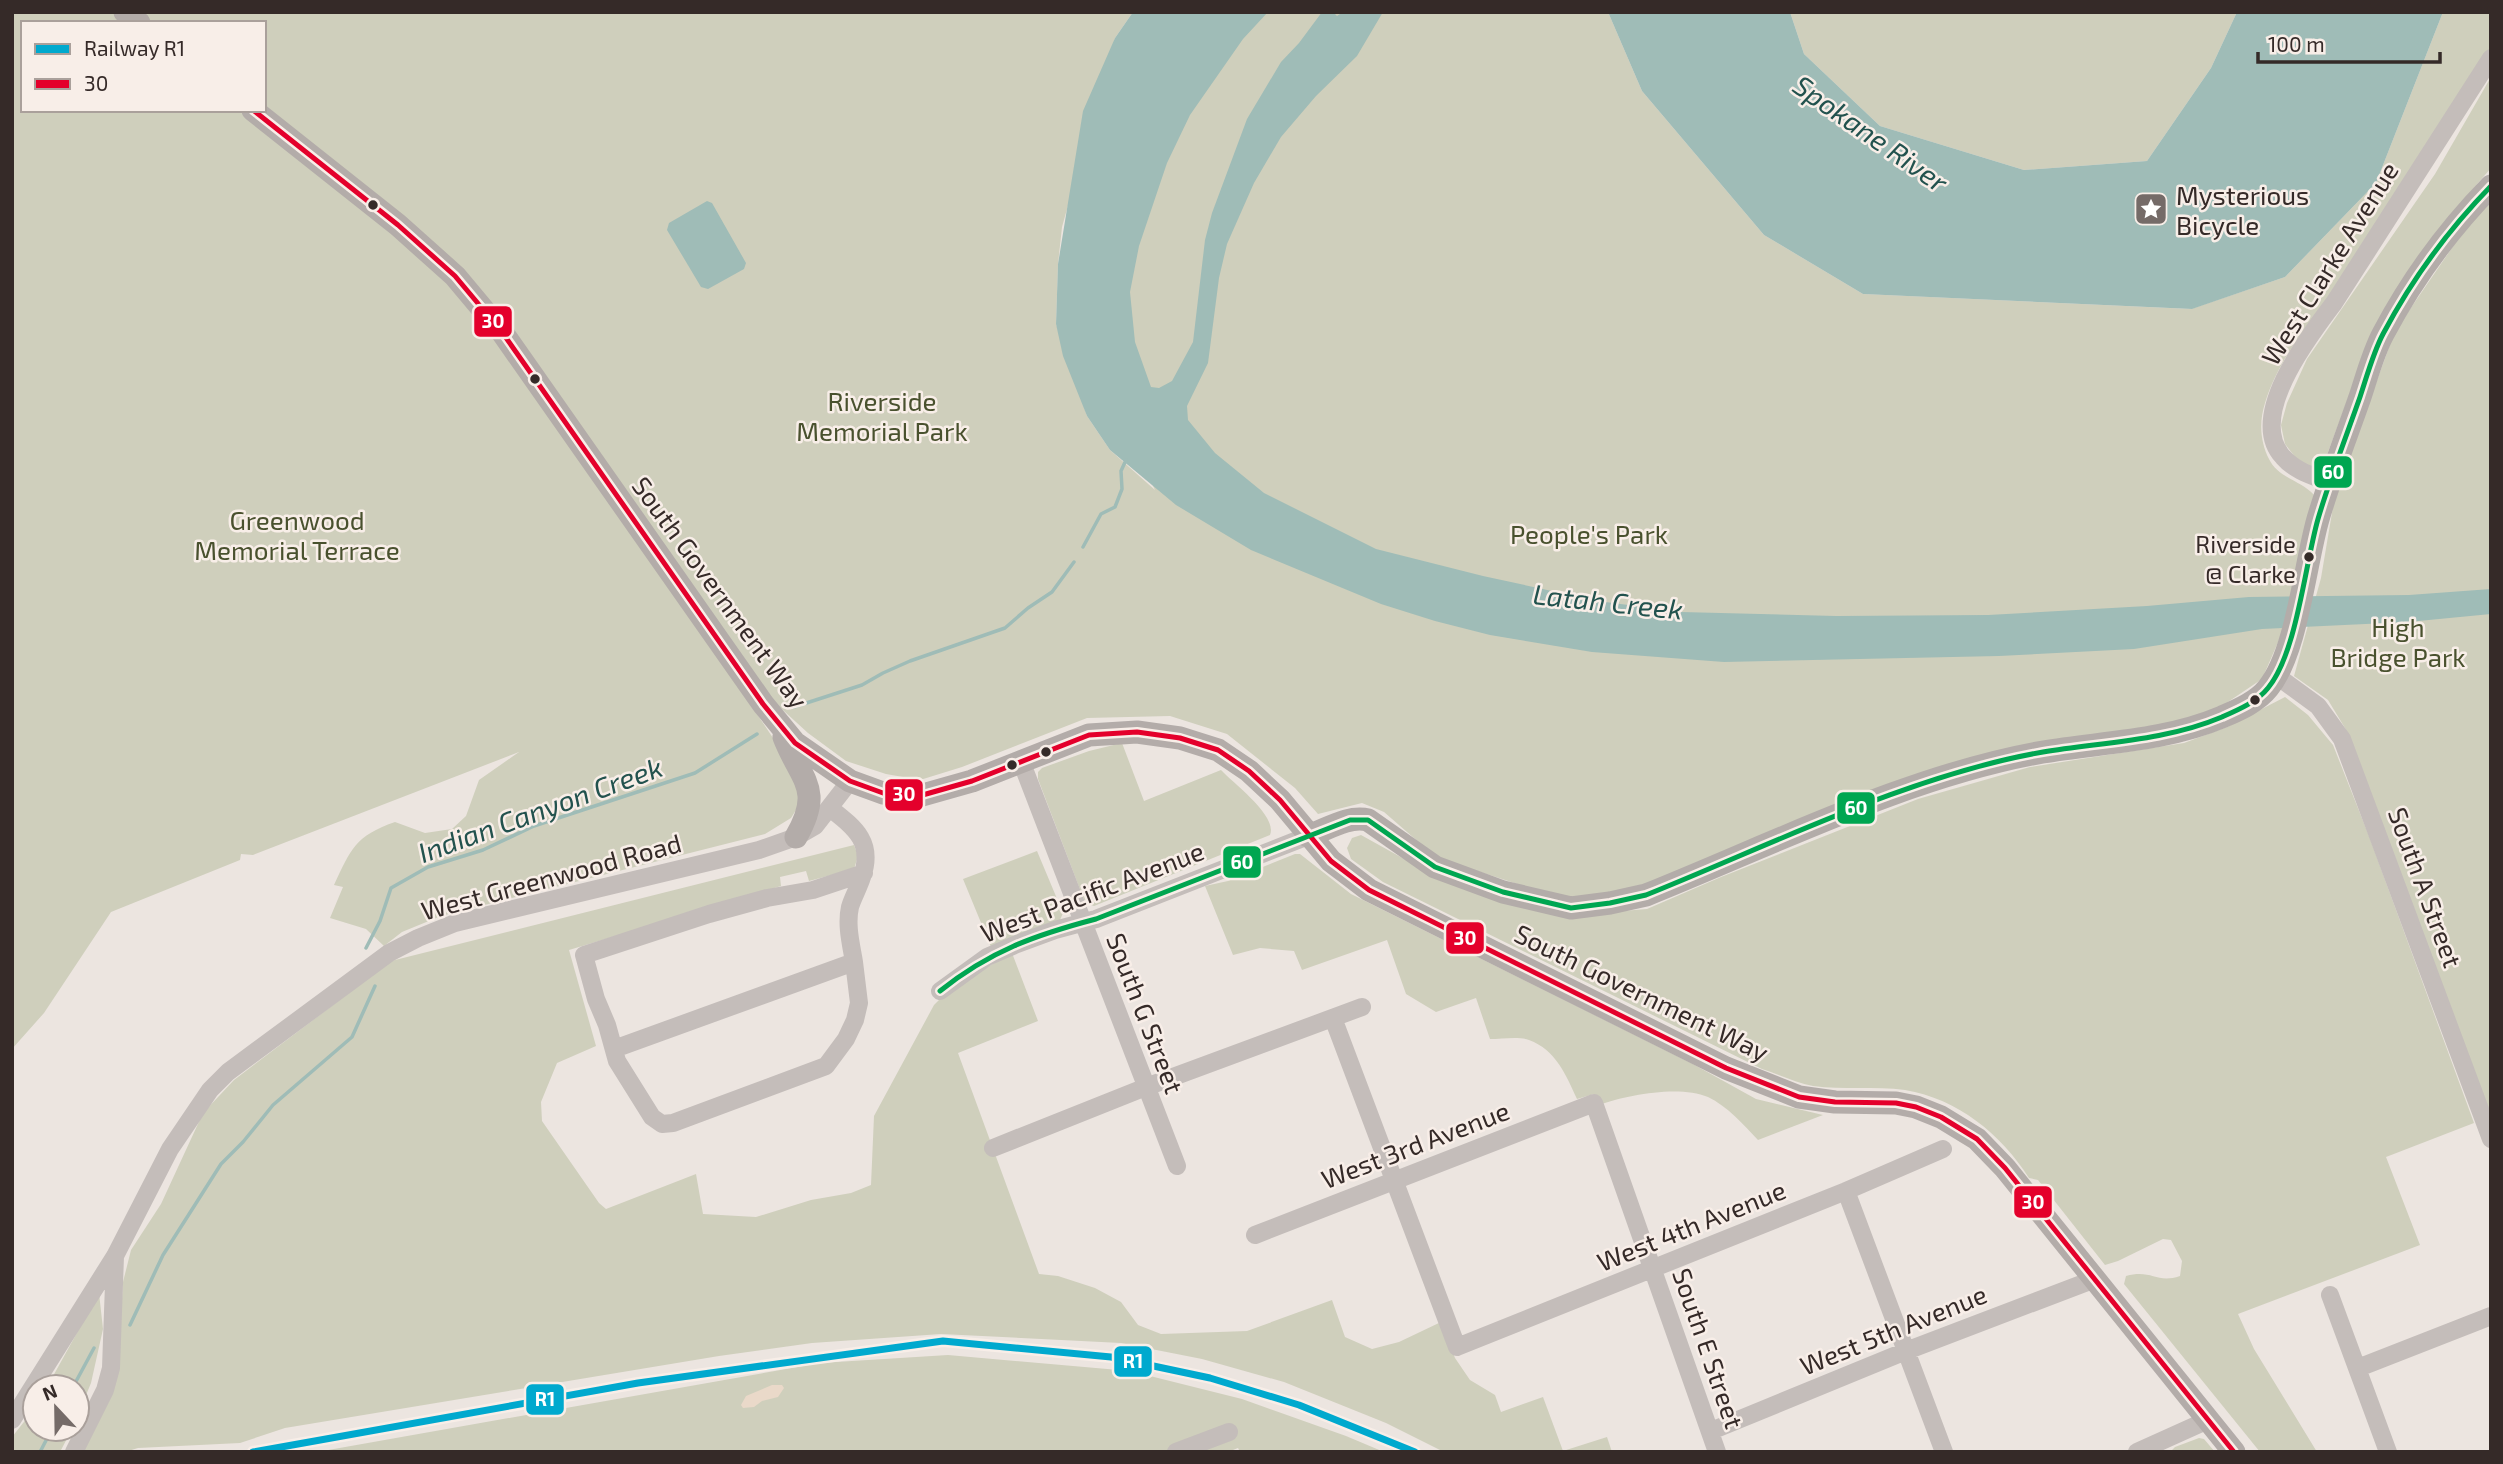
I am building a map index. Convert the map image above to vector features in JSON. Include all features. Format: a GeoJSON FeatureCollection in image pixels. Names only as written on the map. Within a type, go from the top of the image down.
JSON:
{"type":"FeatureCollection","features":[{"type":"Feature","properties":{"kind":"main road","name":"South Government Way"},"geometry":{"type":"LineString","coordinates":[[256,112],[398,225],[455,276],[502,332],[762,704],[795,743],[850,780],[883,793],[919,796],[972,781],[1089,735],[1137,732],[1181,738],[1218,750],[1249,771],[1280,800],[1331,862],[1369,890],[1726,1068],[1799,1097],[1835,1101],[1879,1101],[1916,1107],[1961,1127],[1977,1139],[2005,1168],[2234,1452]]}},
{"type":"Feature","properties":{"kind":"main road"},"geometry":{"type":"LineString","coordinates":[[1308,836],[1360,818],[1368,820],[1435,867],[1467,881],[1571,908],[1611,904],[1646,895],[1862,807],[1991,764],[2043,752],[2147,739],[2199,727],[2251,702],[2266,691],[2277,676],[2287,651],[2315,530],[2382,336],[2422,271],[2473,204],[2491,186]]}},
{"type":"Feature","properties":{"kind":"main road"},"geometry":{"type":"LineString","coordinates":[[779,724],[790,752],[803,773],[808,791],[810,807],[796,837]]}},
{"type":"Feature","properties":{"kind":"street","name":"West Clarke Avenue"},"geometry":{"type":"LineString","coordinates":[[2331,483],[2301,472],[2283,457],[2271,431],[2275,403],[2293,361],[2308,336],[2334,303],[2491,58]]}},
{"type":"Feature","properties":{"kind":"street","name":"South A Street"},"geometry":{"type":"LineString","coordinates":[[2277,676],[2318,706],[2342,739],[2491,1139]]}},
{"type":"Feature","properties":{"kind":"street","name":"South G Street"},"geometry":{"type":"LineString","coordinates":[[1021,761],[1177,1166]]}},
{"type":"Feature","properties":{"kind":"street","name":"West Greenwood Road"},"geometry":{"type":"LineString","coordinates":[[12,1420],[115,1256],[170,1149],[210,1090],[228,1072],[389,953],[418,937],[455,923],[759,850],[796,837],[816,827],[850,780]]}},
{"type":"Feature","properties":{"kind":"street"},"geometry":{"type":"LineString","coordinates":[[831,809],[857,830],[866,853],[864,873],[850,907],[848,924],[859,1003],[846,1039],[826,1066],[673,1123],[662,1124],[652,1117],[623,1072],[596,999],[584,955],[709,914],[767,898],[814,890],[864,873]]}},
{"type":"Feature","properties":{"kind":"street","name":"West Pacific Avenue"},"geometry":{"type":"LineString","coordinates":[[940,991],[987,957],[1017,944],[1083,923],[1308,836]]}},
{"type":"Feature","properties":{"kind":"street"},"geometry":{"type":"LineString","coordinates":[[614,1049],[854,962]]}},
{"type":"Feature","properties":{"kind":"street"},"geometry":{"type":"LineString","coordinates":[[993,1148],[1146,1087],[1362,1007]]}},
{"type":"Feature","properties":{"kind":"street"},"geometry":{"type":"LineString","coordinates":[[1333,1018],[1394,1181]]}},
{"type":"Feature","properties":{"kind":"street","name":"West 3rd Avenue"},"geometry":{"type":"LineString","coordinates":[[1255,1235],[1594,1103]]}},
{"type":"Feature","properties":{"kind":"street","name":"South E Street"},"geometry":{"type":"LineString","coordinates":[[1594,1103],[1717,1452]]}},
{"type":"Feature","properties":{"kind":"street","name":"West 4th Avenue"},"geometry":{"type":"LineString","coordinates":[[1394,1181],[1457,1347],[1846,1191],[1943,1149]]}},
{"type":"Feature","properties":{"kind":"street"},"geometry":{"type":"LineString","coordinates":[[1846,1191],[1944,1452]]}},
{"type":"Feature","properties":{"kind":"street"},"geometry":{"type":"LineString","coordinates":[[74,1452],[91,1422],[111,1368],[115,1256]]}},
{"type":"Feature","properties":{"kind":"street","name":"West 5th Avenue"},"geometry":{"type":"LineString","coordinates":[[1711,1431],[1906,1351],[2095,1279]]}},
{"type":"Feature","properties":{"kind":"street"},"geometry":{"type":"LineString","coordinates":[[2330,1295],[2388,1452]]}},
{"type":"Feature","properties":{"kind":"street"},"geometry":{"type":"LineString","coordinates":[[2358,1368],[2491,1316]]}},
{"type":"Feature","properties":{"kind":"street"},"geometry":{"type":"LineString","coordinates":[[2137,1452],[2158,1448],[2208,1420]]}},
{"type":"Feature","properties":{"kind":"street"},"geometry":{"type":"LineString","coordinates":[[1177,1452],[1229,1432]]}},
{"type":"Feature","properties":{"kind":"green space"},"geometry":{"type":"Polygon","coordinates":[[[12,12],[1133,12],[1115,38],[1062,227],[1056,324],[1087,416],[1110,450],[1155,490],[1103,385],[1156,12],[1608,12],[1642,91],[1764,235],[1863,294],[2191,309],[2285,277],[2376,183],[2443,12],[2491,12],[2491,45],[2482,64],[2385,218],[2297,340],[2271,386],[2261,424],[2266,452],[2278,471],[2314,495],[2286,624],[2262,679],[2216,710],[2143,731],[2018,749],[1639,890],[1573,902],[1437,858],[1384,812],[1362,803],[1318,814],[1295,788],[1227,734],[1170,716],[1087,718],[962,767],[920,780],[886,774],[846,761],[808,733],[737,668],[729,672],[797,774],[801,802],[791,818],[765,834],[441,916],[402,932],[384,946],[366,929],[330,918],[343,887],[334,885],[356,845],[371,833],[395,822],[425,833],[452,829],[466,816],[479,780],[519,752],[253,855],[241,854],[240,860],[111,912],[44,1013],[12,1049],[12,12]]]}},
{"type":"Feature","properties":{"kind":"green space"},"geometry":{"type":"Polygon","coordinates":[[[1790,12],[2237,12],[2211,68],[2147,161],[2024,170],[1880,126],[1804,54],[1790,12]]]}},
{"type":"Feature","properties":{"kind":"green space"},"geometry":{"type":"Polygon","coordinates":[[[2491,77],[2491,168],[2472,190],[2366,350],[2326,463],[2314,469],[2299,462],[2285,444],[2281,425],[2287,403],[2307,359],[2435,174],[2491,77]]]}},
{"type":"Feature","properties":{"kind":"green space","name":"High Bridge Park"},"geometry":{"type":"Polygon","coordinates":[[[2491,191],[2491,1115],[2345,728],[2328,700],[2294,676],[2321,578],[2335,495],[2395,331],[2491,191]]]}},
{"type":"Feature","properties":{"kind":"green space"},"geometry":{"type":"Polygon","coordinates":[[[2285,697],[2308,715],[2333,745],[2474,1123],[2386,1157],[2420,1245],[2238,1314],[2254,1349],[2317,1452],[2260,1452],[2124,1284],[2126,1276],[2135,1274],[2165,1278],[2180,1276],[2182,1261],[2171,1240],[2163,1239],[2105,1265],[2038,1180],[2029,1178],[1991,1133],[1960,1110],[1943,1101],[1905,1090],[1813,1086],[1762,1069],[1383,882],[1351,859],[1347,848],[1352,838],[1361,835],[1433,875],[1573,915],[1647,909],[1918,799],[2030,767],[2184,743],[2227,727],[2285,697]]]}},
{"type":"Feature","properties":{"kind":"green space"},"geometry":{"type":"Polygon","coordinates":[[[1122,743],[1144,801],[1221,770],[1268,819],[1270,835],[1094,906],[1088,904],[1084,900],[1038,779],[1038,772],[1042,768],[1089,751],[1122,743]]]}},
{"type":"Feature","properties":{"kind":"green space"},"geometry":{"type":"Polygon","coordinates":[[[854,845],[858,856],[854,869],[809,881],[806,871],[780,877],[781,886],[569,950],[596,1046],[557,1063],[541,1102],[542,1121],[599,1203],[606,1209],[696,1174],[703,1214],[756,1217],[811,1200],[851,1193],[871,1185],[874,1116],[934,1005],[951,988],[1012,953],[1038,1021],[958,1053],[1039,1274],[1058,1276],[1095,1288],[1121,1302],[1138,1325],[1161,1334],[1247,1331],[1332,1300],[1345,1337],[1372,1349],[1399,1342],[1441,1322],[1455,1358],[1470,1380],[1495,1395],[1501,1412],[1543,1397],[1563,1451],[1607,1437],[1612,1452],[1444,1452],[1386,1423],[1284,1382],[1202,1359],[1121,1343],[941,1334],[812,1343],[719,1356],[285,1428],[240,1443],[138,1448],[125,1452],[80,1452],[85,1443],[91,1443],[91,1433],[109,1401],[118,1365],[123,1282],[131,1250],[161,1204],[203,1113],[234,1080],[391,961],[854,845]]]}},
{"type":"Feature","properties":{"kind":"green space"},"geometry":{"type":"Polygon","coordinates":[[[1037,851],[1063,913],[1060,920],[991,947],[963,879],[1037,851]]]}},
{"type":"Feature","properties":{"kind":"green space"},"geometry":{"type":"Polygon","coordinates":[[[1300,854],[1351,894],[1691,1063],[1756,1099],[1823,1115],[1758,1140],[1722,1105],[1696,1093],[1653,1093],[1599,1105],[1594,1094],[1577,1099],[1559,1064],[1538,1044],[1520,1038],[1490,1039],[1476,998],[1436,1012],[1406,994],[1387,940],[1302,970],[1294,951],[1260,948],[1233,955],[1205,886],[1228,881],[1300,854]]]}},
{"type":"Feature","properties":{"kind":"green space"},"geometry":{"type":"Polygon","coordinates":[[[99,1293],[103,1329],[91,1383],[91,1373],[55,1373],[99,1293]]]}},
{"type":"Feature","properties":{"kind":"green space"},"geometry":{"type":"Polygon","coordinates":[[[948,1355],[1130,1371],[1242,1399],[1384,1452],[1240,1452],[1238,1448],[1228,1452],[317,1452],[820,1363],[948,1355]]]}},
{"type":"Feature","properties":{"kind":"green space"},"geometry":{"type":"Polygon","coordinates":[[[21,1426],[21,1443],[65,1443],[60,1452],[12,1452],[12,1437],[21,1426]]]}},
{"type":"Feature","properties":{"kind":"green space"},"geometry":{"type":"Polygon","coordinates":[[[2199,1438],[2204,1439],[2215,1452],[2170,1452],[2175,1447],[2199,1438]]]}},
{"type":"Feature","properties":{"kind":"sand"},"geometry":{"type":"Polygon","coordinates":[[[772,1385],[782,1385],[784,1388],[778,1397],[762,1401],[754,1407],[743,1408],[741,1405],[746,1396],[772,1385]]]}},
{"type":"Feature","properties":{"kind":"water"},"geometry":{"type":"Polygon","coordinates":[[[1133,12],[1268,12],[1243,39],[1190,115],[1167,163],[1139,246],[1130,292],[1135,342],[1151,387],[1159,388],[1172,381],[1193,342],[1205,240],[1212,213],[1247,119],[1281,62],[1322,12],[1333,12],[1337,16],[1343,12],[1383,12],[1357,56],[1316,96],[1281,137],[1254,183],[1227,244],[1219,278],[1208,363],[1187,406],[1188,420],[1215,453],[1264,493],[1376,549],[1598,601],[1681,612],[1836,616],[1988,615],[2249,597],[2409,595],[2491,589],[2491,614],[2408,622],[2262,629],[2134,649],[1999,656],[1724,662],[1592,652],[1490,635],[1381,604],[1251,550],[1176,505],[1110,450],[1087,416],[1063,356],[1056,324],[1058,264],[1083,111],[1115,38],[1133,12]]]}},
{"type":"Feature","properties":{"kind":"water","name":"Spokane River"},"geometry":{"type":"Polygon","coordinates":[[[1608,12],[1790,12],[1804,54],[1880,126],[2024,170],[2147,161],[2211,68],[2237,12],[2443,12],[2376,183],[2285,277],[2192,309],[1863,294],[1764,235],[1642,91],[1608,12]]]}},
{"type":"Feature","properties":{"kind":"water"},"geometry":{"type":"Polygon","coordinates":[[[707,201],[712,203],[746,263],[744,269],[708,289],[701,287],[667,230],[669,223],[707,201]]]}},
{"type":"Feature","properties":{"kind":"waterway","name":"Indian Canyon Creek"},"geometry":{"type":"LineString","coordinates":[[1083,547],[1101,514],[1115,507],[1122,489],[1121,471],[1126,460]]}},
{"type":"Feature","properties":{"kind":"waterway","name":"Indian Canyon Creek"},"geometry":{"type":"LineString","coordinates":[[794,707],[862,685],[910,661],[1005,628],[1052,592],[1074,562]]}},
{"type":"Feature","properties":{"kind":"waterway","name":"Indian Canyon Creek"},"geometry":{"type":"LineString","coordinates":[[366,948],[380,921],[391,888],[428,867],[483,850],[534,826],[695,773],[757,734]]}},
{"type":"Feature","properties":{"kind":"waterway","name":"Indian Canyon Creek"},"geometry":{"type":"LineString","coordinates":[[130,1325],[163,1255],[221,1164],[273,1105],[352,1037],[375,986]]}},
{"type":"Feature","properties":{"kind":"waterway","name":"Indian Canyon Creek"},"geometry":{"type":"LineString","coordinates":[[81,1373],[94,1348]]}},
{"type":"Feature","properties":{"kind":"waterway","name":"Indian Canyon Creek"},"geometry":{"type":"LineString","coordinates":[[40,1452],[45,1443]]}},
{"type":"Feature","properties":{"kind":"rail line","name":"R1"},"geometry":{"type":"LineString","coordinates":[[253,1452],[638,1383],[943,1341],[1111,1357],[1210,1378],[1299,1405],[1415,1452]]}},
{"type":"Feature","properties":{"kind":"transit line","name":"30"},"geometry":{"type":"LineString","coordinates":[[256,112],[398,225],[455,276],[502,332],[763,704],[795,743],[850,781],[883,793],[919,796],[972,781],[1089,735],[1137,732],[1180,738],[1218,750],[1249,771],[1280,800],[1331,861],[1369,890],[1726,1068],[1799,1097],[1835,1102],[1896,1103],[1916,1107],[1941,1117],[1977,1139],[2005,1168],[2234,1452]]}},
{"type":"Feature","properties":{"kind":"transit line","name":"60"},"geometry":{"type":"LineString","coordinates":[[940,991],[977,965],[1033,938],[1096,919],[1350,820],[1368,820],[1435,867],[1503,892],[1571,908],[1646,895],[1842,813],[1942,777],[2043,752],[2179,731],[2241,708],[2268,688],[2286,653],[2318,519],[2379,341],[2432,256],[2491,186]]}},
{"type":"Feature","properties":{"kind":"place","name":"Mysterious Bicycle"},"geometry":{"type":"Point","coordinates":[2151,209]}},
{"type":"Feature","properties":{"kind":"place","name":"Riverside @ Clarke"},"geometry":{"type":"Point","coordinates":[2309,557]}},
{"type":"Feature","properties":{"kind":"park label","name":"Riverside Memorial Park"},"geometry":{"type":"Point","coordinates":[882,415]}},
{"type":"Feature","properties":{"kind":"park label","name":"People's Park"},"geometry":{"type":"Point","coordinates":[1589,533]}},
{"type":"Feature","properties":{"kind":"park label","name":"Greenwood Memorial Terrace"},"geometry":{"type":"Point","coordinates":[297,534]}},
{"type":"Feature","properties":{"kind":"water label","name":"Latah Creek"},"geometry":{"type":"Point","coordinates":[1608,601]}}]}
